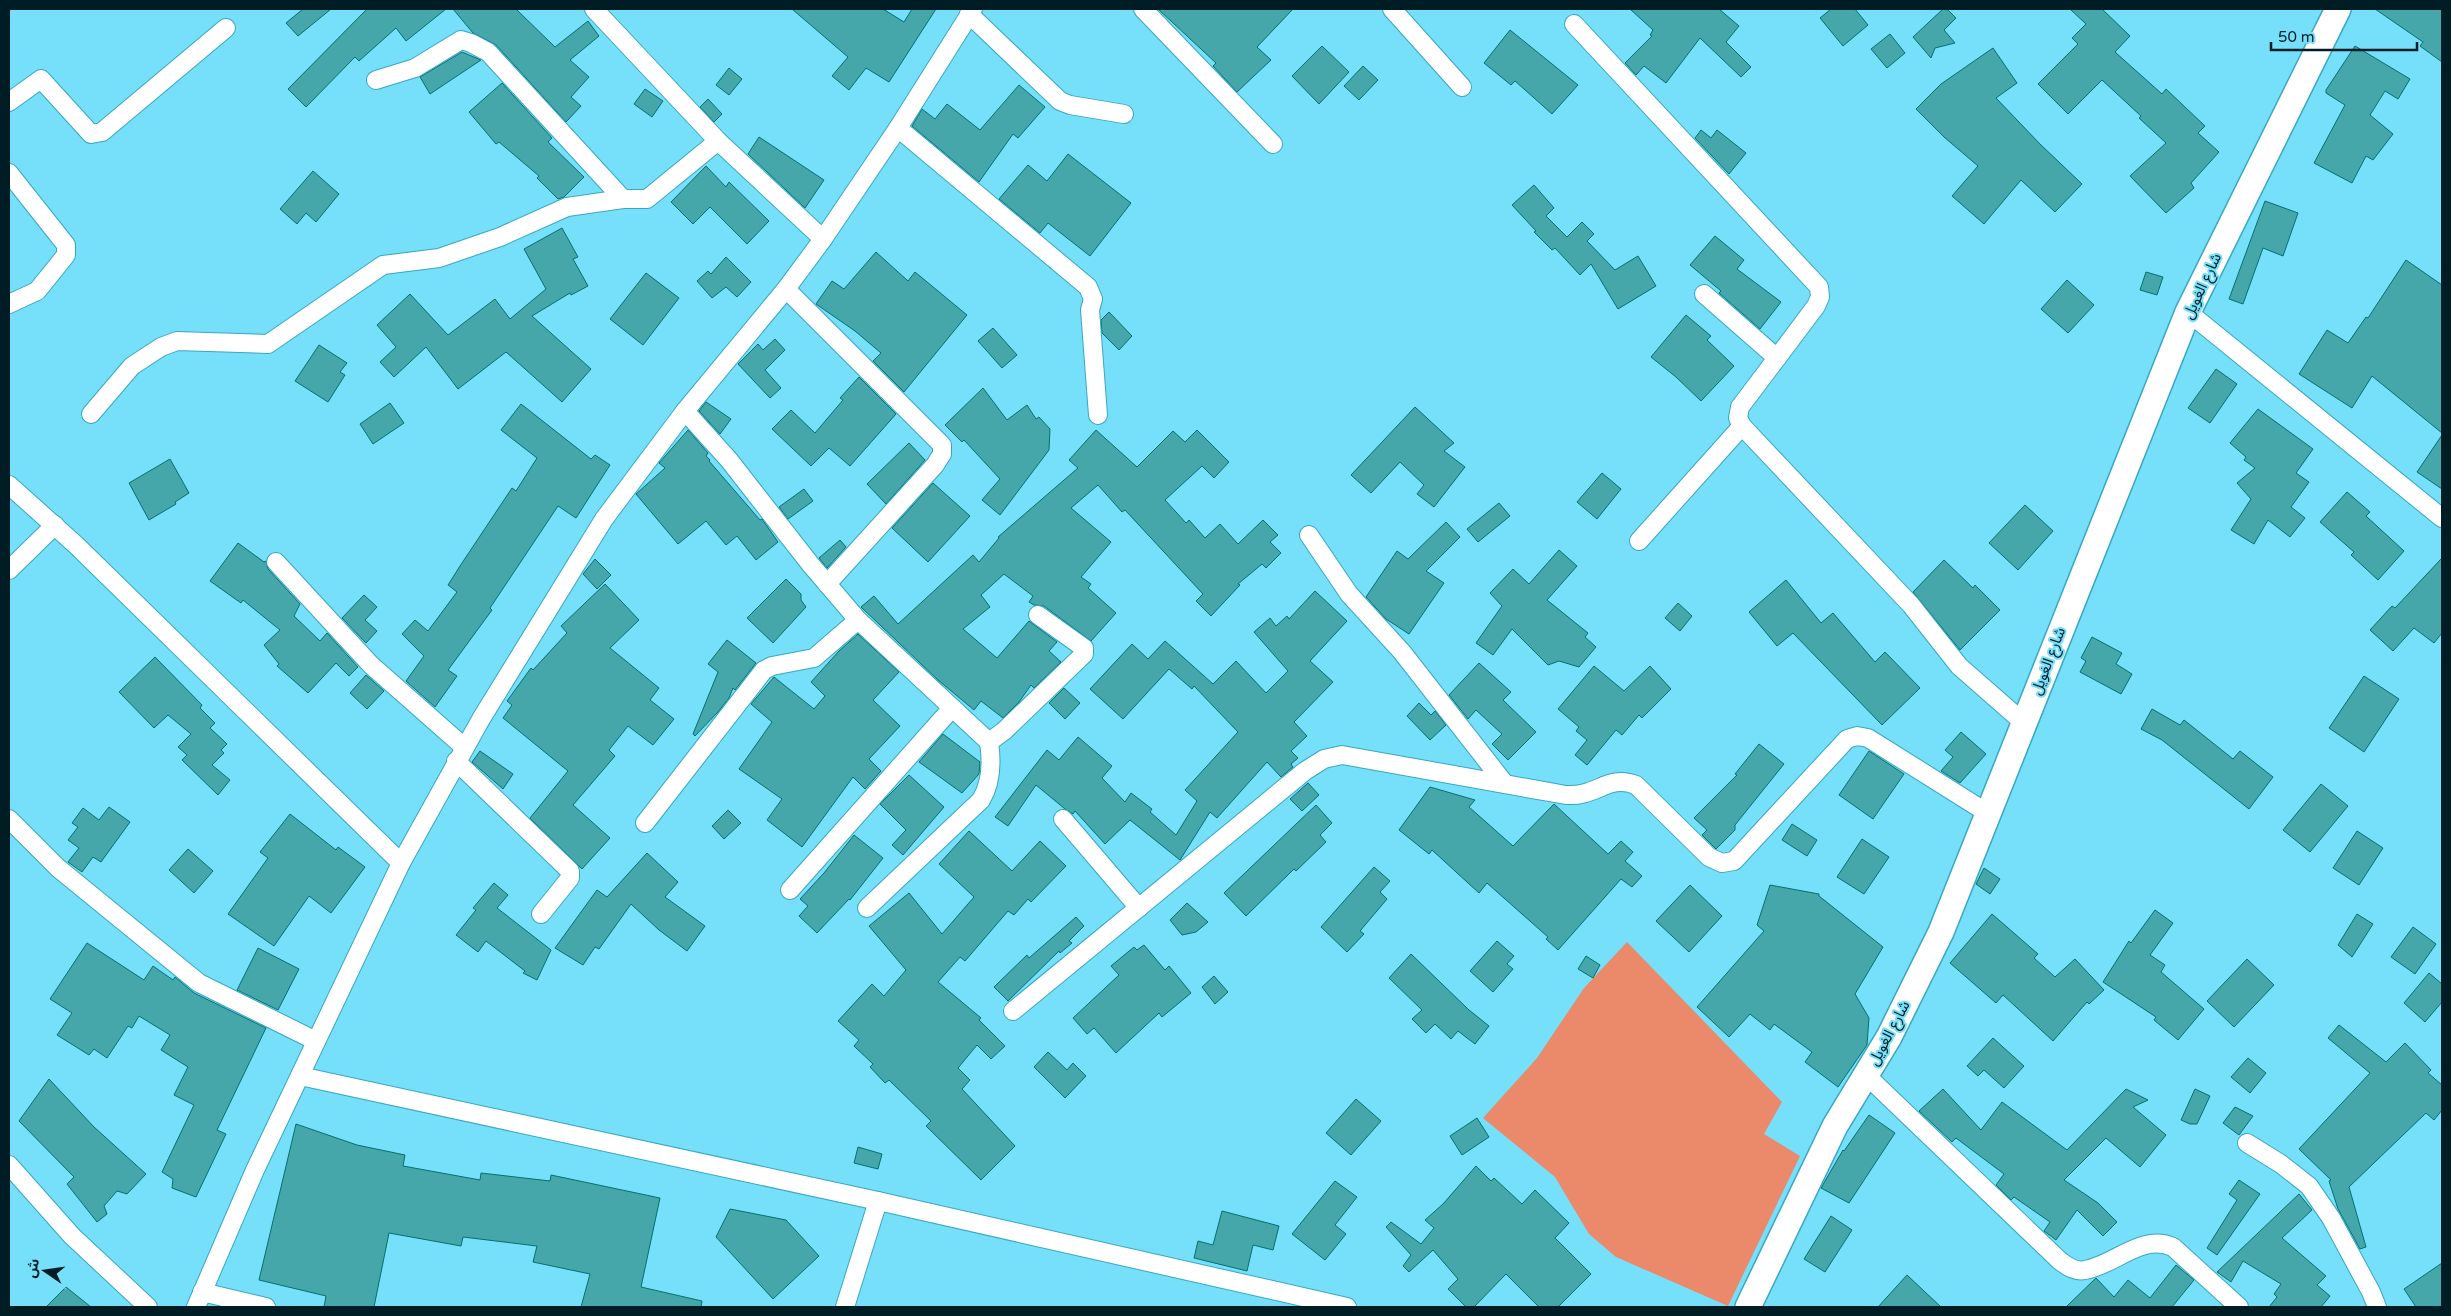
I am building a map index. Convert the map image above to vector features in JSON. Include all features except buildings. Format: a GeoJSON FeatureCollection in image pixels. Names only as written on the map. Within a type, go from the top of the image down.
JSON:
{"type":"FeatureCollection","features":[{"type":"Feature","properties":{"kind":"street"},"geometry":{"type":"LineString","coordinates":[[594,9],[718,142],[823,239]]}},
{"type":"Feature","properties":{"kind":"street"},"geometry":{"type":"LineString","coordinates":[[1143,9],[1273,144]]}},
{"type":"Feature","properties":{"kind":"street"},"geometry":{"type":"LineString","coordinates":[[1392,9],[1462,87]]}},
{"type":"Feature","properties":{"kind":"street","name":"شارع الغويل"},"geometry":{"type":"LineString","coordinates":[[1748,1307],[1835,1126],[1889,1037],[1941,932],[2188,312],[2338,9]]}},
{"type":"Feature","properties":{"kind":"street"},"geometry":{"type":"LineString","coordinates":[[266,1307],[199,1300],[255,1170],[401,863],[460,754],[604,519],[685,411],[786,289],[823,239],[898,128],[971,11],[1060,101],[1070,105],[1124,114]]}},
{"type":"Feature","properties":{"kind":"street"},"geometry":{"type":"LineString","coordinates":[[1574,24],[1819,287],[1820,297],[1816,306],[1740,407],[1738,418],[1742,426],[1911,605],[1959,666],[2024,723]]}},
{"type":"Feature","properties":{"kind":"street"},"geometry":{"type":"LineString","coordinates":[[9,102],[41,79],[91,134],[102,132],[226,28]]}},
{"type":"Feature","properties":{"kind":"street"},"geometry":{"type":"LineString","coordinates":[[376,80],[415,68],[461,40],[471,42],[488,52],[623,199]]}},
{"type":"Feature","properties":{"kind":"street"},"geometry":{"type":"LineString","coordinates":[[898,128],[1088,287],[1093,299],[1090,310],[1098,416]]}},
{"type":"Feature","properties":{"kind":"street"},"geometry":{"type":"LineString","coordinates":[[91,414],[132,366],[161,347],[177,342],[268,344],[383,265],[439,258],[500,236],[557,210],[623,199],[647,199],[718,142]]}},
{"type":"Feature","properties":{"kind":"street"},"geometry":{"type":"LineString","coordinates":[[9,173],[66,246],[66,255],[36,292],[9,304]]}},
{"type":"Feature","properties":{"kind":"street"},"geometry":{"type":"LineString","coordinates":[[786,289],[942,445],[942,454],[935,465],[828,584]]}},
{"type":"Feature","properties":{"kind":"street"},"geometry":{"type":"LineString","coordinates":[[1704,294],[1777,358]]}},
{"type":"Feature","properties":{"kind":"street"},"geometry":{"type":"LineString","coordinates":[[2188,312],[2442,518]]}},
{"type":"Feature","properties":{"kind":"street"},"geometry":{"type":"LineString","coordinates":[[685,411],[729,460],[858,620],[989,742],[992,765],[986,791],[981,800],[866,908]]}},
{"type":"Feature","properties":{"kind":"street"},"geometry":{"type":"LineString","coordinates":[[1639,542],[1742,426]]}},
{"type":"Feature","properties":{"kind":"street"},"geometry":{"type":"LineString","coordinates":[[9,485],[55,525],[401,863]]}},
{"type":"Feature","properties":{"kind":"street"},"geometry":{"type":"LineString","coordinates":[[9,570],[55,525]]}},
{"type":"Feature","properties":{"kind":"street"},"geometry":{"type":"LineString","coordinates":[[1310,534],[1349,594],[1402,652],[1505,784]]}},
{"type":"Feature","properties":{"kind":"street"},"geometry":{"type":"LineString","coordinates":[[276,562],[371,665],[460,754],[570,871],[570,878],[541,914]]}},
{"type":"Feature","properties":{"kind":"street"},"geometry":{"type":"LineString","coordinates":[[989,742],[1004,731],[1084,654],[1084,648],[1038,615]]}},
{"type":"Feature","properties":{"kind":"street"},"geometry":{"type":"LineString","coordinates":[[645,823],[764,670],[772,666],[814,658],[858,620]]}},
{"type":"Feature","properties":{"kind":"street"},"geometry":{"type":"LineString","coordinates":[[790,890],[952,708]]}},
{"type":"Feature","properties":{"kind":"street"},"geometry":{"type":"LineString","coordinates":[[1013,1011],[1305,771],[1324,759],[1342,755],[1580,796],[1592,793],[1611,782],[1624,780],[1636,785],[1709,858],[1722,863],[1734,861],[1847,739],[1858,736],[1868,738],[1989,814]]}},
{"type":"Feature","properties":{"kind":"street"},"geometry":{"type":"LineString","coordinates":[[1063,818],[1139,908]]}},
{"type":"Feature","properties":{"kind":"street"},"geometry":{"type":"LineString","coordinates":[[9,819],[58,868],[199,983],[316,1041]]}},
{"type":"Feature","properties":{"kind":"street"},"geometry":{"type":"LineString","coordinates":[[1866,1075],[2060,1260],[2071,1268],[2084,1270],[2148,1244],[2161,1242],[2173,1247],[2239,1307]]}},
{"type":"Feature","properties":{"kind":"street"},"geometry":{"type":"LineString","coordinates":[[300,1076],[1347,1307]]}},
{"type":"Feature","properties":{"kind":"street"},"geometry":{"type":"LineString","coordinates":[[2247,1143],[2281,1164],[2309,1186],[2330,1218],[2371,1292],[2377,1307]]}},
{"type":"Feature","properties":{"kind":"street"},"geometry":{"type":"LineString","coordinates":[[9,1165],[72,1236],[148,1307]]}},
{"type":"Feature","properties":{"kind":"street"},"geometry":{"type":"LineString","coordinates":[[846,1307],[878,1202]]}},
{"type":"Feature","properties":{"kind":"shaded area"},"geometry":{"type":"Polygon","coordinates":[[[1627,942],[1782,1102],[1764,1134],[1800,1156],[1728,1306],[1616,1257],[1589,1234],[1555,1177],[1483,1118],[1537,1058],[1584,988],[1627,942]]]}}]}
